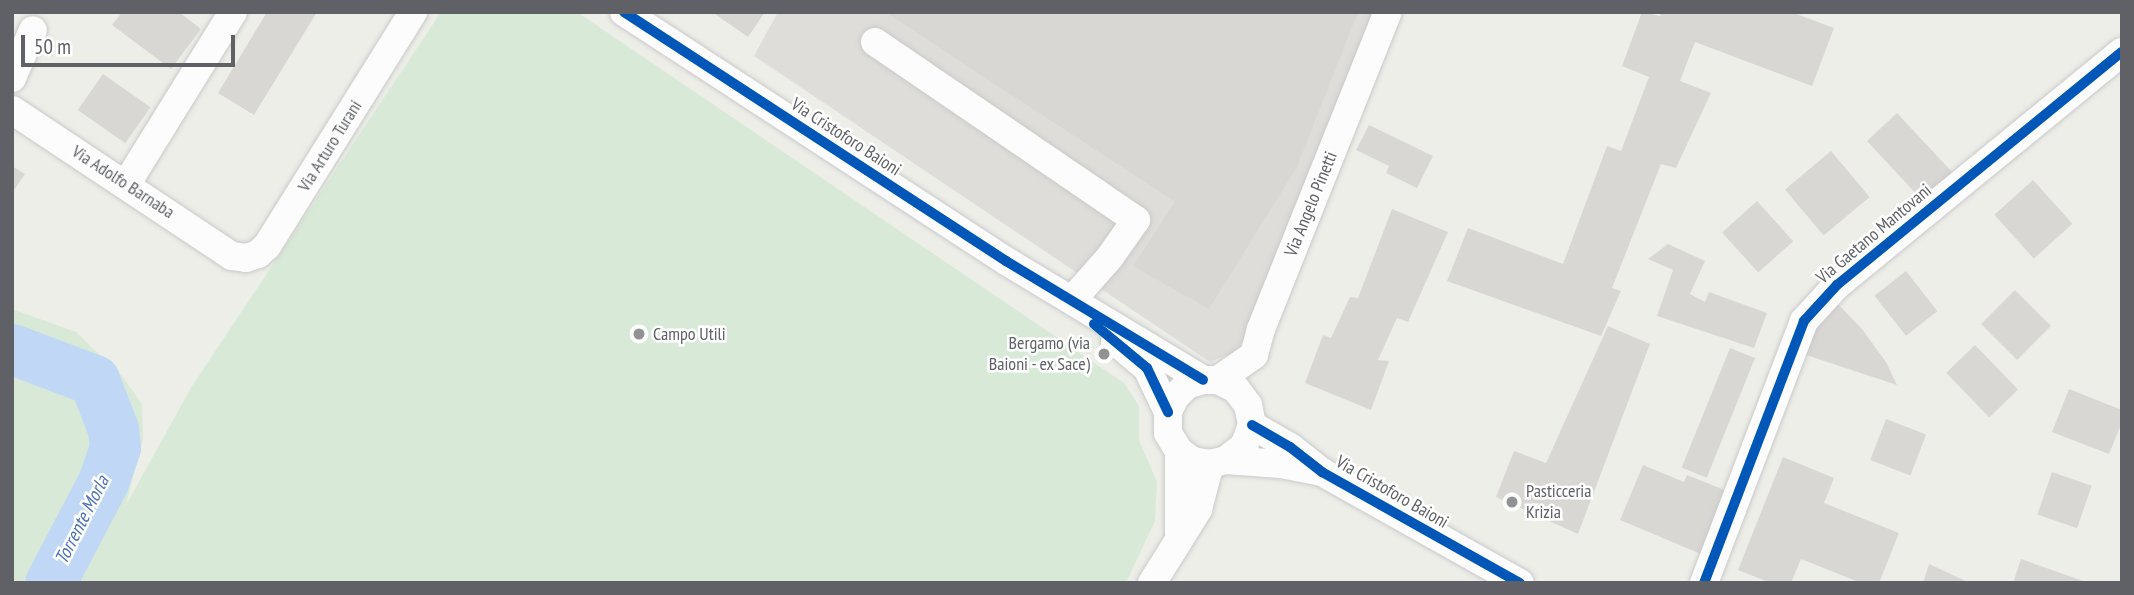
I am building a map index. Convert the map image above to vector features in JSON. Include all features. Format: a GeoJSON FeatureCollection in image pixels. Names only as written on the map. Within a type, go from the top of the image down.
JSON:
{"type":"FeatureCollection","features":[{"type":"Feature","properties":{"kind":"street"},"geometry":{"type":"LineString","coordinates":[[127,183],[233,12]]}},
{"type":"Feature","properties":{"kind":"street","name":"Via Arturo Turani"},"geometry":{"type":"LineString","coordinates":[[232,256],[246,258],[258,254],[267,246],[413,12]]}},
{"type":"Feature","properties":{"kind":"street","name":"Via Cristoforo Baioni"},"geometry":{"type":"LineString","coordinates":[[624,12],[1061,294],[1210,380],[1236,389],[1248,405],[1252,425],[1290,447],[1322,471],[1520,583]]}},
{"type":"Feature","properties":{"kind":"street","name":"Via Angelo Pinetti"},"geometry":{"type":"LineString","coordinates":[[1210,380],[1254,355],[1261,329],[1388,12]]}},
{"type":"Feature","properties":{"kind":"street"},"geometry":{"type":"LineString","coordinates":[[12,78],[33,30]]}},
{"type":"Feature","properties":{"kind":"street"},"geometry":{"type":"LineString","coordinates":[[875,42],[1136,220],[1061,294]]}},
{"type":"Feature","properties":{"kind":"street","name":"Via Gaetano Mantovani"},"geometry":{"type":"LineString","coordinates":[[1704,583],[1804,321],[1836,285],[2122,52]]}},
{"type":"Feature","properties":{"kind":"street","name":"Via Adolfo Barnaba"},"geometry":{"type":"LineString","coordinates":[[12,110],[127,183],[232,256]]}},
{"type":"Feature","properties":{"kind":"street","name":"Via Cristoforo Baioni"},"geometry":{"type":"LineString","coordinates":[[1061,294],[1147,368],[1168,412],[1168,433],[1179,451],[1193,461],[1322,471]]}},
{"type":"Feature","properties":{"kind":"street"},"geometry":{"type":"LineString","coordinates":[[1168,412],[1175,397],[1187,386],[1210,380]]}},
{"type":"Feature","properties":{"kind":"street"},"geometry":{"type":"LineString","coordinates":[[1152,583],[1198,509],[1218,462],[1244,446],[1252,425]]}},
{"type":"Feature","properties":{"kind":"street"},"geometry":{"type":"LineString","coordinates":[[1179,451],[1179,540]]}},
{"type":"Feature","properties":{"kind":"shaded area"},"geometry":{"type":"Polygon","coordinates":[[[778,12],[1376,12],[1246,340],[1232,353],[1210,362],[754,56],[778,12]]]}},
{"type":"Feature","properties":{"kind":"green space","name":"Campo Utili"},"geometry":{"type":"Polygon","coordinates":[[[441,12],[577,12],[1124,383],[1139,406],[1139,440],[1157,482],[1155,521],[1126,583],[12,583],[12,309],[76,332],[122,376],[142,404],[143,439],[126,505],[192,386],[441,12]]]}},
{"type":"Feature","properties":{"kind":"building"},"geometry":{"type":"Polygon","coordinates":[[[122,12],[179,12],[201,29],[171,69],[112,25],[122,12]]]}},
{"type":"Feature","properties":{"kind":"building"},"geometry":{"type":"Polygon","coordinates":[[[267,12],[317,12],[254,115],[218,93],[267,12]]]}},
{"type":"Feature","properties":{"kind":"building"},"geometry":{"type":"Polygon","coordinates":[[[712,12],[765,12],[748,37],[712,12]]]}},
{"type":"Feature","properties":{"kind":"building"},"geometry":{"type":"Polygon","coordinates":[[[885,12],[1358,12],[1297,167],[1209,309],[1133,266],[1175,202],[885,12]]]}},
{"type":"Feature","properties":{"kind":"building"},"geometry":{"type":"Polygon","coordinates":[[[1642,12],[1660,16],[1662,12],[1791,12],[1834,28],[1812,86],[1695,42],[1680,81],[1711,93],[1676,168],[1661,164],[1612,288],[1621,291],[1601,336],[1447,281],[1468,228],[1563,264],[1607,146],[1621,151],[1649,77],[1622,66],[1642,12]]]}},
{"type":"Feature","properties":{"kind":"building"},"geometry":{"type":"Polygon","coordinates":[[[103,74],[151,107],[125,143],[78,110],[103,74]]]}},
{"type":"Feature","properties":{"kind":"building"},"geometry":{"type":"Polygon","coordinates":[[[1897,113],[1952,172],[1922,200],[1867,141],[1897,113]]]}},
{"type":"Feature","properties":{"kind":"building"},"geometry":{"type":"Polygon","coordinates":[[[1369,125],[1433,156],[1417,188],[1386,173],[1389,166],[1356,150],[1369,125]]]}},
{"type":"Feature","properties":{"kind":"building"},"geometry":{"type":"Polygon","coordinates":[[[1831,151],[1870,197],[1824,236],[1785,190],[1831,151]]]}},
{"type":"Feature","properties":{"kind":"building"},"geometry":{"type":"Polygon","coordinates":[[[12,166],[25,174],[12,193],[12,166]]]}},
{"type":"Feature","properties":{"kind":"building"},"geometry":{"type":"Polygon","coordinates":[[[2033,180],[2072,224],[2034,259],[1994,215],[2033,180]]]}},
{"type":"Feature","properties":{"kind":"building"},"geometry":{"type":"Polygon","coordinates":[[[1757,201],[1793,241],[1758,273],[1722,232],[1757,201]]]}},
{"type":"Feature","properties":{"kind":"building"},"geometry":{"type":"Polygon","coordinates":[[[1392,209],[1448,232],[1408,322],[1397,318],[1378,360],[1389,361],[1371,410],[1305,383],[1323,335],[1331,338],[1350,297],[1358,298],[1392,209]]]}},
{"type":"Feature","properties":{"kind":"building"},"geometry":{"type":"Polygon","coordinates":[[[1668,244],[1705,261],[1690,294],[1705,302],[1709,292],[1767,313],[1754,348],[1657,316],[1673,270],[1648,259],[1668,244]]]}},
{"type":"Feature","properties":{"kind":"building"},"geometry":{"type":"Polygon","coordinates":[[[1906,271],[1937,311],[1906,336],[1874,296],[1906,271]]]}},
{"type":"Feature","properties":{"kind":"building"},"geometry":{"type":"Polygon","coordinates":[[[2015,290],[2051,326],[2017,360],[1981,324],[2015,290]]]}},
{"type":"Feature","properties":{"kind":"building"},"geometry":{"type":"Polygon","coordinates":[[[1835,301],[1862,329],[1886,362],[1897,385],[1803,354],[1815,320],[1835,301]]]}},
{"type":"Feature","properties":{"kind":"building"},"geometry":{"type":"Polygon","coordinates":[[[1608,326],[1650,344],[1578,534],[1496,497],[1514,451],[1546,463],[1608,326]]]}},
{"type":"Feature","properties":{"kind":"building"},"geometry":{"type":"Polygon","coordinates":[[[1975,345],[2018,390],[1989,417],[1946,373],[1975,345]]]}},
{"type":"Feature","properties":{"kind":"building"},"geometry":{"type":"Polygon","coordinates":[[[1730,348],[1755,358],[1707,478],[1682,468],[1730,348]]]}},
{"type":"Feature","properties":{"kind":"building"},"geometry":{"type":"Polygon","coordinates":[[[2069,389],[2122,410],[2122,422],[2109,454],[2052,432],[2069,389]]]}},
{"type":"Feature","properties":{"kind":"building"},"geometry":{"type":"Polygon","coordinates":[[[1886,419],[1926,434],[1910,475],[1870,460],[1886,419]]]}},
{"type":"Feature","properties":{"kind":"building"},"geometry":{"type":"Polygon","coordinates":[[[1783,457],[1834,478],[1824,503],[1899,533],[1879,583],[1861,583],[1801,559],[1791,583],[1771,583],[1738,570],[1783,457]]]}},
{"type":"Feature","properties":{"kind":"building"},"geometry":{"type":"Polygon","coordinates":[[[1643,465],[1684,482],[1687,475],[1727,491],[1701,554],[1620,520],[1643,465]]]}},
{"type":"Feature","properties":{"kind":"building"},"geometry":{"type":"Polygon","coordinates":[[[2052,472],[2092,486],[2077,528],[2037,515],[2052,472]]]}},
{"type":"Feature","properties":{"kind":"building"},"geometry":{"type":"Polygon","coordinates":[[[2021,559],[2086,582],[2086,583],[2013,583],[2021,559]]]}},
{"type":"Feature","properties":{"kind":"building"},"geometry":{"type":"Polygon","coordinates":[[[1929,564],[1970,583],[1923,583],[1929,564]]]}},
{"type":"Feature","properties":{"kind":"waterway","name":"Torrente Morla"},"geometry":{"type":"LineString","coordinates":[[12,349],[94,380],[113,429],[115,447],[103,482],[50,583]]}},
{"type":"Feature","properties":{"kind":"cycle path"},"geometry":{"type":"LineString","coordinates":[[624,12],[1006,261],[1203,380]]}},
{"type":"Feature","properties":{"kind":"cycle path"},"geometry":{"type":"LineString","coordinates":[[1704,583],[1804,321],[1837,285],[2122,52]]}},
{"type":"Feature","properties":{"kind":"cycle path"},"geometry":{"type":"LineString","coordinates":[[1094,324],[1147,368],[1168,412]]}},
{"type":"Feature","properties":{"kind":"cycle path"},"geometry":{"type":"LineString","coordinates":[[1252,425],[1290,447],[1322,472],[1520,583]]}},
{"type":"Feature","properties":{"kind":"place","name":"Campo Utili"},"geometry":{"type":"Point","coordinates":[639,334]}},
{"type":"Feature","properties":{"kind":"place","name":"Bergamo (via Baioni - ex Sace)"},"geometry":{"type":"Point","coordinates":[1104,354]}},
{"type":"Feature","properties":{"kind":"place","name":"Pasticceria Krizia"},"geometry":{"type":"Point","coordinates":[1512,502]}}]}
